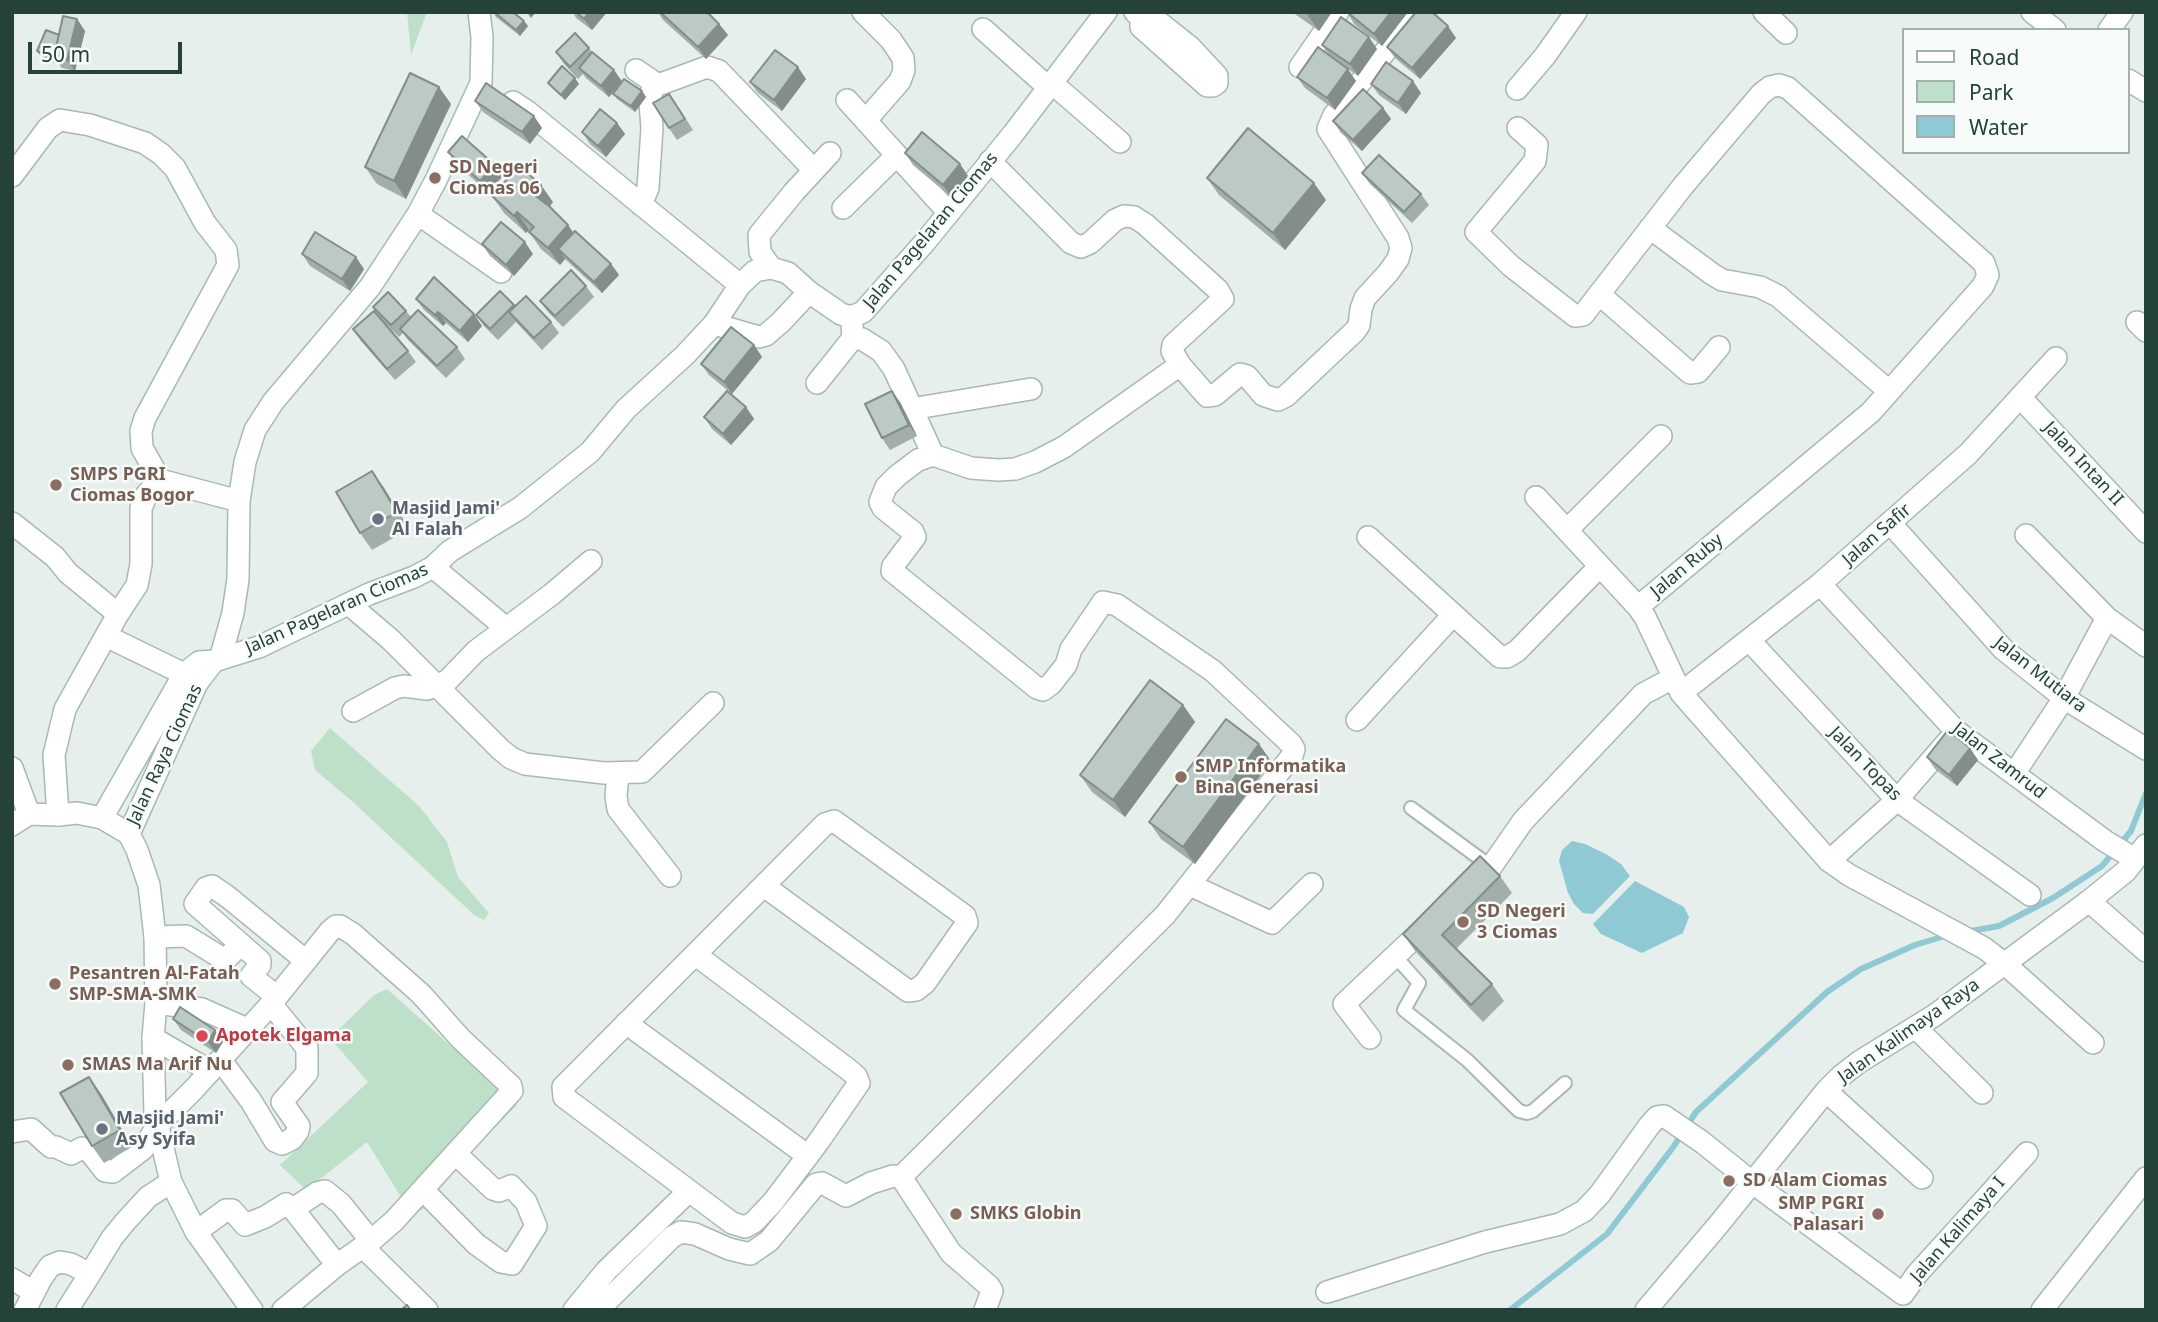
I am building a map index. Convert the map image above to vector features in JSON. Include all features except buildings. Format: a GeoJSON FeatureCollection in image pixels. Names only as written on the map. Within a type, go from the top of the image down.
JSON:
{"type":"FeatureCollection","features":[{"type":"Feature","properties":{"kind":"street"},"geometry":{"type":"LineString","coordinates":[[217,660],[233,613],[238,579],[239,501],[245,462],[255,430],[273,402],[370,287],[418,214],[461,131],[481,83],[482,37],[479,12]]}},
{"type":"Feature","properties":{"kind":"street"},"geometry":{"type":"LineString","coordinates":[[863,12],[891,40],[903,58],[904,70],[900,80],[866,120]]}},
{"type":"Feature","properties":{"kind":"street"},"geometry":{"type":"LineString","coordinates":[[1300,67],[1338,12]]}},
{"type":"Feature","properties":{"kind":"street"},"geometry":{"type":"LineString","coordinates":[[990,161],[1072,243],[1081,247],[1124,216],[1134,217],[1145,224],[1222,294],[1221,303],[1173,345],[1172,351],[1180,365],[1207,396],[1215,394],[1240,374],[1247,376],[1263,395],[1278,400],[1286,396],[1359,325],[1365,298],[1398,259],[1401,248],[1398,238],[1328,129],[1334,115],[1418,12]]}},
{"type":"Feature","properties":{"kind":"street"},"geometry":{"type":"LineString","coordinates":[[1517,89],[1545,56],[1576,12]]}},
{"type":"Feature","properties":{"kind":"street"},"geometry":{"type":"LineString","coordinates":[[1764,12],[1786,33]]}},
{"type":"Feature","properties":{"kind":"street"},"geometry":{"type":"LineString","coordinates":[[2032,12],[2052,28]]}},
{"type":"Feature","properties":{"kind":"street"},"geometry":{"type":"LineString","coordinates":[[2110,28],[2122,12]]}},
{"type":"Feature","properties":{"kind":"street","name":"Jalan Pagelaran Ciomas"},"geometry":{"type":"LineString","coordinates":[[217,660],[259,647],[369,594],[433,567],[450,551],[520,508],[590,452],[625,409],[715,324],[740,285],[755,271],[771,268],[788,273],[809,292],[841,314],[852,327],[949,213],[1051,86],[1105,13]]}},
{"type":"Feature","properties":{"kind":"street"},"geometry":{"type":"LineString","coordinates":[[983,29],[1120,142]]}},
{"type":"Feature","properties":{"kind":"street"},"geometry":{"type":"LineString","coordinates":[[641,205],[648,188],[652,128],[645,77],[665,83],[707,67],[719,71],[814,170]]}},
{"type":"Feature","properties":{"kind":"street"},"geometry":{"type":"LineString","coordinates":[[2130,81],[2146,91]]}},
{"type":"Feature","properties":{"kind":"street"},"geometry":{"type":"LineString","coordinates":[[481,83],[528,112],[740,285]]}},
{"type":"Feature","properties":{"kind":"street","name":"Jalan Ruby"},"geometry":{"type":"LineString","coordinates":[[1650,228],[1762,94],[1770,87],[1779,85],[1788,88],[1984,263],[1988,275],[1983,286],[1851,430],[1637,607],[1645,617],[1677,685],[1829,861],[1849,875],[1984,948],[2093,1043]]}},
{"type":"Feature","properties":{"kind":"street"},"geometry":{"type":"LineString","coordinates":[[847,100],[949,213]]}},
{"type":"Feature","properties":{"kind":"street"},"geometry":{"type":"LineString","coordinates":[[12,176],[48,128],[60,120],[90,125],[145,143],[175,168],[205,223],[226,250],[228,265],[145,418],[141,431],[142,448],[160,480],[239,501]]}},
{"type":"Feature","properties":{"kind":"street"},"geometry":{"type":"LineString","coordinates":[[1518,128],[1537,145],[1535,161],[1476,232],[1511,266],[1575,316],[1583,315],[1650,228],[1722,280],[1759,287],[1778,296],[1889,391]]}},
{"type":"Feature","properties":{"kind":"street"},"geometry":{"type":"LineString","coordinates":[[771,268],[760,252],[759,235],[830,153]]}},
{"type":"Feature","properties":{"kind":"street"},"geometry":{"type":"LineString","coordinates":[[843,208],[897,155]]}},
{"type":"Feature","properties":{"kind":"street"},"geometry":{"type":"LineString","coordinates":[[418,214],[501,272]]}},
{"type":"Feature","properties":{"kind":"street"},"geometry":{"type":"LineString","coordinates":[[715,324],[759,338],[781,322],[809,292]]}},
{"type":"Feature","properties":{"kind":"street"},"geometry":{"type":"LineString","coordinates":[[1599,294],[1690,373],[1698,372],[1719,347]]}},
{"type":"Feature","properties":{"kind":"street"},"geometry":{"type":"LineString","coordinates":[[817,383],[852,327],[862,339],[881,351],[894,369],[933,455],[953,464],[986,471],[1015,468],[1035,462],[1064,447],[1180,365]]}},
{"type":"Feature","properties":{"kind":"street","name":"Jalan Safir"},"geometry":{"type":"LineString","coordinates":[[1370,1038],[1344,1004],[1491,867],[1523,821],[1643,694],[1677,685],[1749,640],[1820,584],[1968,454],[2056,358]]}},
{"type":"Feature","properties":{"kind":"street"},"geometry":{"type":"LineString","coordinates":[[911,409],[1031,388]]}},
{"type":"Feature","properties":{"kind":"street","name":"Jalan Intan II"},"geometry":{"type":"LineString","coordinates":[[2020,397],[2146,532]]}},
{"type":"Feature","properties":{"kind":"street"},"geometry":{"type":"LineString","coordinates":[[1567,530],[1661,436]]}},
{"type":"Feature","properties":{"kind":"street"},"geometry":{"type":"LineString","coordinates":[[901,1177],[1156,925],[1292,756],[1294,749],[1213,671],[1117,605],[1103,602],[1071,649],[1066,665],[1043,690],[1037,688],[907,584],[891,568],[915,537],[913,532],[883,508],[881,497],[897,476],[918,460],[933,455]]}},
{"type":"Feature","properties":{"kind":"street"},"geometry":{"type":"LineString","coordinates":[[58,815],[54,755],[65,709],[137,585],[141,564],[141,508],[147,494],[160,480]]}},
{"type":"Feature","properties":{"kind":"street"},"geometry":{"type":"LineString","coordinates":[[1536,497],[1637,607]]}},
{"type":"Feature","properties":{"kind":"street"},"geometry":{"type":"LineString","coordinates":[[12,523],[55,557],[68,573],[118,614]]}},
{"type":"Feature","properties":{"kind":"street","name":"Jalan Mutiara"},"geometry":{"type":"LineString","coordinates":[[1891,524],[2003,649],[2064,698],[2145,749]]}},
{"type":"Feature","properties":{"kind":"street"},"geometry":{"type":"LineString","coordinates":[[2026,535],[2107,618],[2143,641]]}},
{"type":"Feature","properties":{"kind":"street"},"geometry":{"type":"LineString","coordinates":[[1368,537],[1494,653],[1507,657],[1517,651],[1600,566]]}},
{"type":"Feature","properties":{"kind":"street"},"geometry":{"type":"LineString","coordinates":[[352,710],[395,688],[404,686],[427,689],[447,681],[476,650],[552,594],[591,561]]}},
{"type":"Feature","properties":{"kind":"street"},"geometry":{"type":"LineString","coordinates":[[433,567],[506,628]]}},
{"type":"Feature","properties":{"kind":"street","name":"Jalan Zamrud"},"geometry":{"type":"LineString","coordinates":[[1820,584],[1956,731],[2014,774],[2128,850]]}},
{"type":"Feature","properties":{"kind":"street"},"geometry":{"type":"LineString","coordinates":[[350,605],[391,640],[511,758],[525,764],[633,774],[650,766],[713,703]]}},
{"type":"Feature","properties":{"kind":"street"},"geometry":{"type":"LineString","coordinates":[[1357,720],[1453,615]]}},
{"type":"Feature","properties":{"kind":"street"},"geometry":{"type":"LineString","coordinates":[[2014,774],[2064,698],[2107,618]]}},
{"type":"Feature","properties":{"kind":"street"},"geometry":{"type":"LineString","coordinates":[[106,636],[184,674]]}},
{"type":"Feature","properties":{"kind":"street","name":"Jalan Topas"},"geometry":{"type":"LineString","coordinates":[[1749,640],[1897,800],[2030,895]]}},
{"type":"Feature","properties":{"kind":"street","name":"Jalan Raya Ciomas"},"geometry":{"type":"LineString","coordinates":[[217,660],[199,662],[184,674],[102,818],[129,834],[149,885],[155,937],[156,1003],[153,1038],[157,1126],[172,1182],[196,1232],[252,1310]]}},
{"type":"Feature","properties":{"kind":"street","name":"Jalan Raya Ciomas"},"geometry":{"type":"LineString","coordinates":[[129,834],[197,683],[217,660]]}},
{"type":"Feature","properties":{"kind":"street"},"geometry":{"type":"LineString","coordinates":[[1829,861],[1897,800],[1956,731]]}},
{"type":"Feature","properties":{"kind":"street"},"geometry":{"type":"LineString","coordinates":[[12,768],[20,820],[77,813],[102,818]]}},
{"type":"Feature","properties":{"kind":"street"},"geometry":{"type":"LineString","coordinates":[[618,773],[618,809],[670,877]]}},
{"type":"Feature","properties":{"kind":"street"},"geometry":{"type":"LineString","coordinates":[[696,955],[856,1076],[859,1083],[773,1202],[754,1222],[745,1227],[732,1223],[564,1097],[563,1087],[825,824],[834,821],[965,916],[967,923],[925,982],[916,990],[908,991],[764,886]]}},
{"type":"Feature","properties":{"kind":"street","name":"Jalan Kalimaya Raya"},"geometry":{"type":"LineString","coordinates":[[1646,1310],[1826,1091],[1859,1062],[1916,1028],[2089,901],[2126,871],[2128,850]]}},
{"type":"Feature","properties":{"kind":"street"},"geometry":{"type":"LineString","coordinates":[[1190,885],[1272,923],[1312,884]]}},
{"type":"Feature","properties":{"kind":"street"},"geometry":{"type":"LineString","coordinates":[[153,1038],[214,1067],[225,1066],[275,1142],[282,1144],[292,1139],[299,1126],[282,1102],[307,1073],[307,1048],[273,1000],[253,980],[251,976],[260,961],[195,904],[209,886],[247,912],[306,961]]}},
{"type":"Feature","properties":{"kind":"street"},"geometry":{"type":"LineString","coordinates":[[2089,901],[2146,951]]}},
{"type":"Feature","properties":{"kind":"street"},"geometry":{"type":"LineString","coordinates":[[12,1132],[31,1129],[51,1147],[71,1154],[82,1148],[90,1152],[105,1171],[113,1172],[143,1149],[157,1126],[214,1067],[330,931],[340,926],[353,934],[400,974],[460,1038],[511,1086],[511,1094],[423,1190],[367,1244],[283,1310]]}},
{"type":"Feature","properties":{"kind":"street"},"geometry":{"type":"LineString","coordinates":[[155,937],[186,936],[225,960],[241,944]]}},
{"type":"Feature","properties":{"kind":"street"},"geometry":{"type":"LineString","coordinates":[[156,1003],[202,1009],[247,1029]]}},
{"type":"Feature","properties":{"kind":"street"},"geometry":{"type":"LineString","coordinates":[[626,1023],[808,1156]]}},
{"type":"Feature","properties":{"kind":"street"},"geometry":{"type":"LineString","coordinates":[[1916,1028],[1982,1093]]}},
{"type":"Feature","properties":{"kind":"street"},"geometry":{"type":"LineString","coordinates":[[1826,1091],[1922,1178]]}},
{"type":"Feature","properties":{"kind":"street","name":"Jalan Kalimaya I"},"geometry":{"type":"LineString","coordinates":[[1328,1292],[1485,1242],[1560,1224],[1584,1211],[1600,1194],[1657,1117],[1664,1116],[1702,1142],[1908,1302],[1917,1274],[2027,1153]]}},
{"type":"Feature","properties":{"kind":"street"},"geometry":{"type":"LineString","coordinates":[[423,1190],[476,1244],[501,1262],[512,1264],[536,1226],[526,1202],[509,1185],[499,1191],[494,1189],[456,1154]]}},
{"type":"Feature","properties":{"kind":"street"},"geometry":{"type":"LineString","coordinates":[[598,1310],[672,1237],[681,1232],[695,1234],[729,1249],[750,1254],[769,1241],[816,1184],[822,1183],[846,1196],[893,1176],[901,1177],[951,1254],[989,1286],[992,1291],[985,1310]]}},
{"type":"Feature","properties":{"kind":"street"},"geometry":{"type":"LineString","coordinates":[[2042,1310],[2146,1178]]}},
{"type":"Feature","properties":{"kind":"street"},"geometry":{"type":"LineString","coordinates":[[67,1310],[125,1222],[148,1197],[172,1182]]}},
{"type":"Feature","properties":{"kind":"street"},"geometry":{"type":"LineString","coordinates":[[293,1209],[317,1193],[326,1191],[341,1204],[367,1244],[427,1310]]}},
{"type":"Feature","properties":{"kind":"street"},"geometry":{"type":"LineString","coordinates":[[573,1310],[606,1271],[689,1191]]}},
{"type":"Feature","properties":{"kind":"street"},"geometry":{"type":"LineString","coordinates":[[196,1232],[226,1210],[232,1210],[245,1225],[286,1204],[293,1209],[337,1265]]}},
{"type":"Feature","properties":{"kind":"street"},"geometry":{"type":"LineString","coordinates":[[12,1279],[29,1301],[50,1266],[60,1262],[71,1264],[90,1274]]}},
{"type":"Feature","properties":{"kind":"lane"},"geometry":{"type":"LineString","coordinates":[[1411,808],[1491,867]]}},
{"type":"Feature","properties":{"kind":"lane"},"geometry":{"type":"LineString","coordinates":[[1395,956],[1419,983],[1404,1010],[1467,1060],[1519,1111],[1534,1111],[1565,1083]]}},
{"type":"Feature","properties":{"kind":"green space"},"geometry":{"type":"Polygon","coordinates":[[[407,12],[427,12],[411,55],[407,12]]]}},
{"type":"Feature","properties":{"kind":"green space"},"geometry":{"type":"Polygon","coordinates":[[[330,728],[419,806],[447,842],[458,877],[489,913],[484,920],[474,915],[315,770],[311,751],[330,728]]]}},
{"type":"Feature","properties":{"kind":"green space"},"geometry":{"type":"Polygon","coordinates":[[[387,989],[517,1105],[469,1154],[423,1209],[412,1215],[367,1142],[306,1190],[280,1165],[368,1082],[330,1038],[374,995],[387,989]]]}},
{"type":"Feature","properties":{"kind":"water"},"geometry":{"type":"Polygon","coordinates":[[[1572,841],[1606,854],[1621,864],[1630,876],[1593,914],[1583,913],[1568,893],[1559,861],[1562,850],[1572,841]]]}},
{"type":"Feature","properties":{"kind":"water"},"geometry":{"type":"Polygon","coordinates":[[[1635,881],[1684,907],[1689,917],[1683,933],[1642,953],[1601,934],[1593,924],[1635,881]]]}},
{"type":"Feature","properties":{"kind":"waterway"},"geometry":{"type":"LineString","coordinates":[[1965,932],[1999,926],[2053,898],[2102,866],[2131,831],[2146,793]]}},
{"type":"Feature","properties":{"kind":"waterway"},"geometry":{"type":"LineString","coordinates":[[1510,1310],[1607,1234],[1674,1146],[1696,1112],[1827,992],[1861,969],[1915,945],[1948,935]]}},
{"type":"Feature","properties":{"kind":"place","name":"SD Negeri Ciomas 06"},"geometry":{"type":"Point","coordinates":[435,178]}},
{"type":"Feature","properties":{"kind":"place","name":"SMPS PGRI Ciomas Bogor"},"geometry":{"type":"Point","coordinates":[56,485]}},
{"type":"Feature","properties":{"kind":"place","name":"Masjid Jami' Al Falah"},"geometry":{"type":"Point","coordinates":[378,519]}},
{"type":"Feature","properties":{"kind":"place","name":"SMP Informatika Bina Generasi"},"geometry":{"type":"Point","coordinates":[1181,777]}},
{"type":"Feature","properties":{"kind":"place","name":"SD Negeri 3 Ciomas"},"geometry":{"type":"Point","coordinates":[1463,922]}},
{"type":"Feature","properties":{"kind":"place","name":"Pesantren Al-Fatah SMP-SMA-SMK"},"geometry":{"type":"Point","coordinates":[55,984]}},
{"type":"Feature","properties":{"kind":"place","name":"Apotek Elgama"},"geometry":{"type":"Point","coordinates":[202,1036]}},
{"type":"Feature","properties":{"kind":"place","name":"SMAS Ma Arif Nu"},"geometry":{"type":"Point","coordinates":[68,1065]}},
{"type":"Feature","properties":{"kind":"place","name":"Masjid Jami' Asy Syifa"},"geometry":{"type":"Point","coordinates":[102,1129]}},
{"type":"Feature","properties":{"kind":"place","name":"SD Alam Ciomas"},"geometry":{"type":"Point","coordinates":[1729,1181]}},
{"type":"Feature","properties":{"kind":"place","name":"SMKS Globin"},"geometry":{"type":"Point","coordinates":[956,1214]}},
{"type":"Feature","properties":{"kind":"place","name":"SMP PGRI Palasari"},"geometry":{"type":"Point","coordinates":[1878,1214]}}]}
